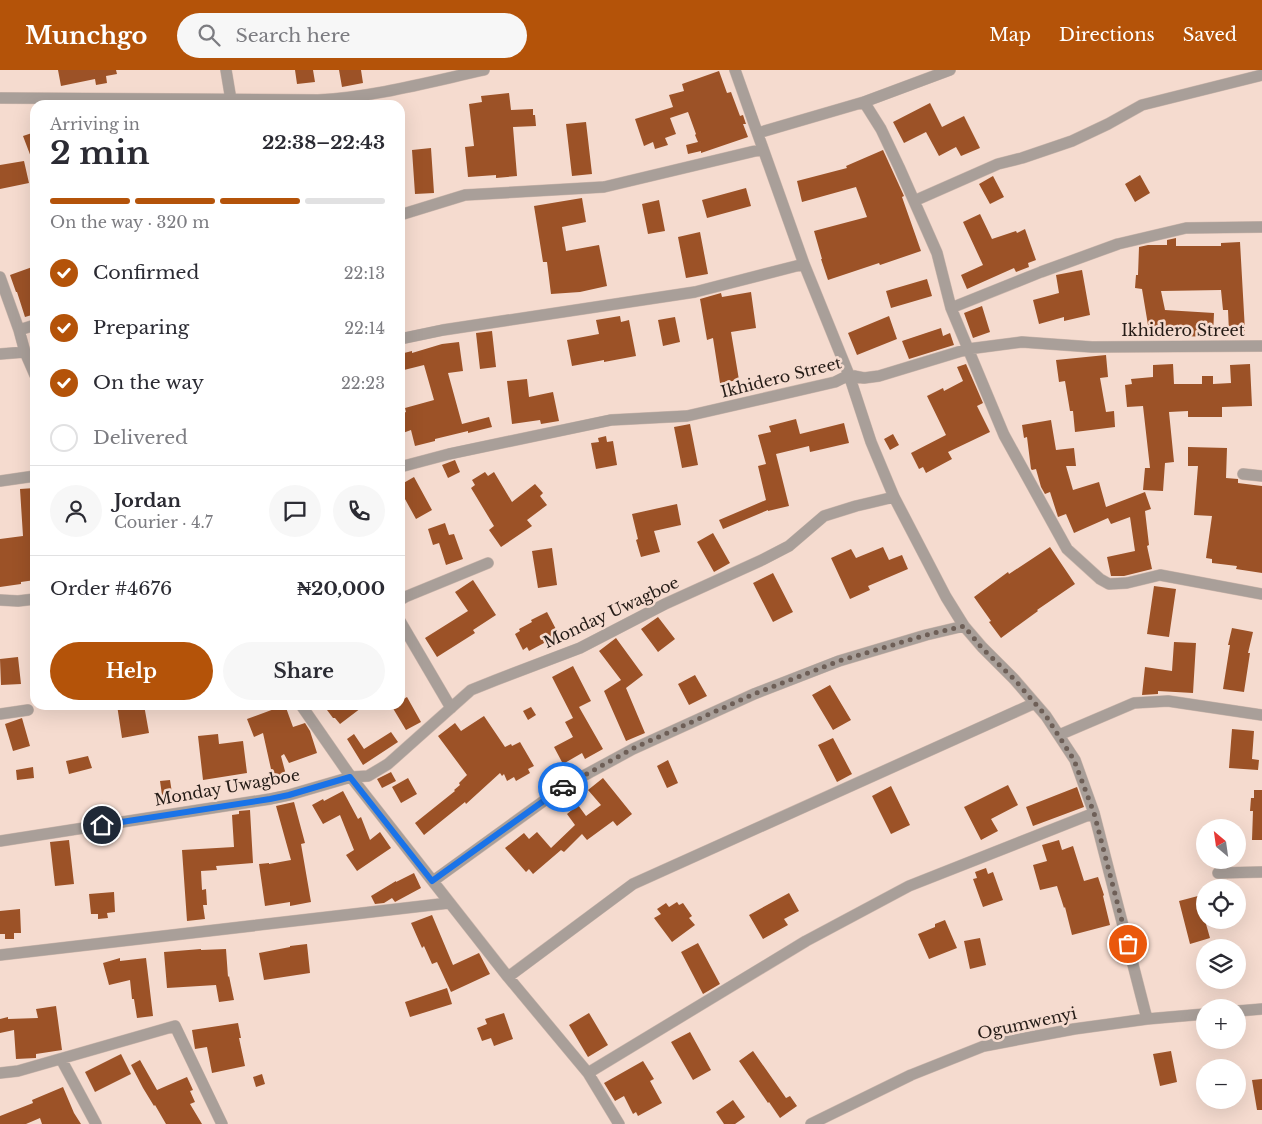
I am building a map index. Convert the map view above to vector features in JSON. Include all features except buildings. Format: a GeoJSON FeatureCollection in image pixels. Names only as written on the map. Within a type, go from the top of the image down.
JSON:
{"type":"FeatureCollection","features":[{"type":"Feature","properties":{"kind":"street"},"geometry":{"type":"LineString","coordinates":[[226,70],[231,100]]}},
{"type":"Feature","properties":{"kind":"street"},"geometry":{"type":"LineString","coordinates":[[0,98],[337,99],[382,92],[484,70]]}},
{"type":"Feature","properties":{"kind":"street"},"geometry":{"type":"LineString","coordinates":[[735,70],[804,264],[849,375],[871,442],[894,497],[946,597],[964,626],[982,648],[1014,679],[1046,716],[1074,760],[1094,813],[1147,1019]]}},
{"type":"Feature","properties":{"kind":"street"},"geometry":{"type":"LineString","coordinates":[[758,133],[864,102],[950,70]]}},
{"type":"Feature","properties":{"kind":"street"},"geometry":{"type":"LineString","coordinates":[[914,201],[998,164],[1072,141],[1142,105],[1262,75]]}},
{"type":"Feature","properties":{"kind":"street"},"geometry":{"type":"LineString","coordinates":[[864,102],[881,129],[937,253],[951,308],[1004,435],[1067,549],[1100,580],[1109,584],[1127,583],[1160,574],[1262,594]]}},
{"type":"Feature","properties":{"kind":"street"},"geometry":{"type":"LineString","coordinates":[[405,213],[465,195],[604,187],[763,149]]}},
{"type":"Feature","properties":{"kind":"street"},"geometry":{"type":"LineString","coordinates":[[951,308],[1118,244],[1186,228],[1262,227]]}},
{"type":"Feature","properties":{"kind":"street"},"geometry":{"type":"LineString","coordinates":[[405,339],[443,330],[695,292],[804,264]]}},
{"type":"Feature","properties":{"kind":"street"},"geometry":{"type":"LineString","coordinates":[[0,277],[30,364]]}},
{"type":"Feature","properties":{"kind":"street"},"geometry":{"type":"LineString","coordinates":[[19,330],[30,327]]}},
{"type":"Feature","properties":{"kind":"street","name":"Ikhidero Street"},"geometry":{"type":"LineString","coordinates":[[405,467],[449,454],[611,420],[687,416],[835,382],[849,375],[864,378],[879,376],[968,349],[1022,342],[1092,347],[1262,346]]}},
{"type":"Feature","properties":{"kind":"street"},"geometry":{"type":"LineString","coordinates":[[0,354],[25,352]]}},
{"type":"Feature","properties":{"kind":"street"},"geometry":{"type":"LineString","coordinates":[[1243,474],[1262,476]]}},
{"type":"Feature","properties":{"kind":"street"},"geometry":{"type":"LineString","coordinates":[[0,481],[30,477]]}},
{"type":"Feature","properties":{"kind":"street","name":"Monday Uwagboe"},"geometry":{"type":"LineString","coordinates":[[0,841],[270,799],[350,777],[368,776],[388,764],[471,690],[580,648],[665,604],[789,546],[824,516],[894,497]]}},
{"type":"Feature","properties":{"kind":"street"},"geometry":{"type":"LineString","coordinates":[[405,597],[488,563]]}},
{"type":"Feature","properties":{"kind":"street"},"geometry":{"type":"LineString","coordinates":[[0,600],[18,601],[30,599]]}},
{"type":"Feature","properties":{"kind":"street"},"geometry":{"type":"LineString","coordinates":[[432,881],[563,787],[634,748],[754,694],[839,661],[926,635],[964,626]]}},
{"type":"Feature","properties":{"kind":"street"},"geometry":{"type":"LineString","coordinates":[[405,630],[451,708]]}},
{"type":"Feature","properties":{"kind":"street"},"geometry":{"type":"LineString","coordinates":[[1059,735],[1122,707],[1143,702],[1168,701],[1262,715]]}},
{"type":"Feature","properties":{"kind":"street"},"geometry":{"type":"LineString","coordinates":[[508,978],[633,884],[1035,704]]}},
{"type":"Feature","properties":{"kind":"street"},"geometry":{"type":"LineString","coordinates":[[0,714],[28,710]]}},
{"type":"Feature","properties":{"kind":"street"},"geometry":{"type":"LineString","coordinates":[[304,710],[350,777],[508,978],[588,1073],[619,1124]]}},
{"type":"Feature","properties":{"kind":"street"},"geometry":{"type":"LineString","coordinates":[[588,1073],[806,941],[909,886],[1094,813]]}},
{"type":"Feature","properties":{"kind":"street"},"geometry":{"type":"LineString","coordinates":[[1218,873],[1262,872]]}},
{"type":"Feature","properties":{"kind":"street"},"geometry":{"type":"LineString","coordinates":[[0,955],[449,903]]}},
{"type":"Feature","properties":{"kind":"street"},"geometry":{"type":"LineString","coordinates":[[1246,1010],[1262,1009]]}},
{"type":"Feature","properties":{"kind":"street","name":"Ogumwenyi"},"geometry":{"type":"LineString","coordinates":[[811,1124],[912,1075],[984,1046],[1074,1029],[1196,1015]]}},
{"type":"Feature","properties":{"kind":"street"},"geometry":{"type":"LineString","coordinates":[[0,1073],[18,1071],[175,1026],[222,1124]]}},
{"type":"Feature","properties":{"kind":"street"},"geometry":{"type":"LineString","coordinates":[[61,1059],[96,1124]]}},
{"type":"Feature","properties":{"kind":"way so far"},"geometry":{"type":"LineString","coordinates":[[563,787],[634,748],[754,694],[839,661],[926,635],[964,626],[982,648],[1014,679],[1046,716],[1074,760],[1094,813],[1128,944]]}},
{"type":"Feature","properties":{"kind":"route"},"geometry":{"type":"LineString","coordinates":[[102,825],[270,799],[350,777],[432,881],[563,787]]}}]}
